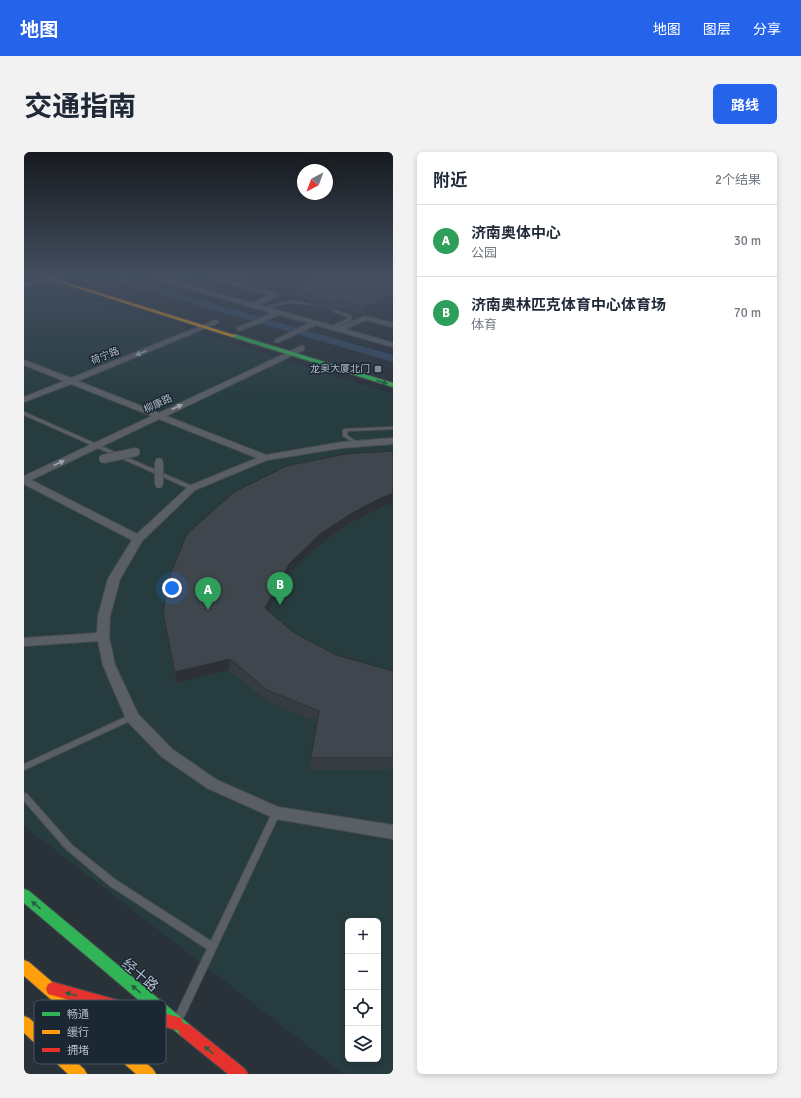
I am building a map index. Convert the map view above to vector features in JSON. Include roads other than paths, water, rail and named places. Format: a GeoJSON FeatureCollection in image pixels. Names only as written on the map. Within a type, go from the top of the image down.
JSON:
{"type":"FeatureCollection","features":[{"type":"Feature","properties":{"kind":"main road"},"geometry":{"type":"LineString","coordinates":[[182,320],[393,385]]}},
{"type":"Feature","properties":{"kind":"main road"},"geometry":{"type":"LineString","coordinates":[[209,320],[393,376]]}},
{"type":"Feature","properties":{"kind":"main road","name":"经十路"},"geometry":{"type":"LineString","coordinates":[[24,895],[149,1000]]}},
{"type":"Feature","properties":{"kind":"main road"},"geometry":{"type":"LineString","coordinates":[[24,967],[61,1000]]}},
{"type":"Feature","properties":{"kind":"main road"},"geometry":{"type":"LineString","coordinates":[[46,987],[93,1000]]}},
{"type":"Feature","properties":{"kind":"main road","name":"经十路"},"geometry":{"type":"LineString","coordinates":[[166,1015],[240,1074]]}},
{"type":"Feature","properties":{"kind":"main road"},"geometry":{"type":"LineString","coordinates":[[166,1020],[176,1023]]}},
{"type":"Feature","properties":{"kind":"main road"},"geometry":{"type":"LineString","coordinates":[[24,1023],[34,1032]]}},
{"type":"Feature","properties":{"kind":"main road"},"geometry":{"type":"LineString","coordinates":[[68,1064],[79,1074]]}},
{"type":"Feature","properties":{"kind":"main road"},"geometry":{"type":"LineString","coordinates":[[136,1064],[148,1074]]}},
{"type":"Feature","properties":{"kind":"street"},"geometry":{"type":"LineString","coordinates":[[239,329],[261,320]]}},
{"type":"Feature","properties":{"kind":"street"},"geometry":{"type":"LineString","coordinates":[[302,320],[393,345]]}},
{"type":"Feature","properties":{"kind":"street"},"geometry":{"type":"LineString","coordinates":[[334,329],[359,320]]}},
{"type":"Feature","properties":{"kind":"street"},"geometry":{"type":"LineString","coordinates":[[373,320],[393,325]]}},
{"type":"Feature","properties":{"kind":"street","name":"荷宁路"},"geometry":{"type":"LineString","coordinates":[[24,400],[216,322]]}},
{"type":"Feature","properties":{"kind":"street"},"geometry":{"type":"LineString","coordinates":[[277,341],[315,324]]}},
{"type":"Feature","properties":{"kind":"street","name":"柳康路"},"geometry":{"type":"LineString","coordinates":[[24,480],[301,348]]}},
{"type":"Feature","properties":{"kind":"street"},"geometry":{"type":"LineString","coordinates":[[24,362],[265,458]]}},
{"type":"Feature","properties":{"kind":"street"},"geometry":{"type":"LineString","coordinates":[[393,441],[356,443],[265,458],[192,488],[138,539],[114,579],[104,616],[103,637],[108,665],[132,717],[167,753],[212,784],[276,813],[393,832]]}},
{"type":"Feature","properties":{"kind":"street"},"geometry":{"type":"LineString","coordinates":[[103,459],[137,452]]}},
{"type":"Feature","properties":{"kind":"street"},"geometry":{"type":"LineString","coordinates":[[159,461],[159,484]]}},
{"type":"Feature","properties":{"kind":"street"},"geometry":{"type":"LineString","coordinates":[[24,480],[138,539]]}},
{"type":"Feature","properties":{"kind":"street"},"geometry":{"type":"LineString","coordinates":[[24,642],[103,637]]}},
{"type":"Feature","properties":{"kind":"lane"},"geometry":{"type":"LineString","coordinates":[[334,329],[349,320]]}},
{"type":"Feature","properties":{"kind":"lane"},"geometry":{"type":"LineString","coordinates":[[24,413],[192,488]]}},
{"type":"Feature","properties":{"kind":"lane"},"geometry":{"type":"LineString","coordinates":[[356,443],[345,436],[345,430],[393,428]]}},
{"type":"Feature","properties":{"kind":"lane"},"geometry":{"type":"LineString","coordinates":[[24,767],[132,717]]}},
{"type":"Feature","properties":{"kind":"lane"},"geometry":{"type":"LineString","coordinates":[[24,796],[69,847],[113,883],[213,948]]}},
{"type":"Feature","properties":{"kind":"lane"},"geometry":{"type":"LineString","coordinates":[[176,1023],[276,813]]}},
{"type":"Feature","properties":{"kind":"water"},"geometry":{"type":"Polygon","coordinates":[[[249,320],[270,320],[393,355],[393,362],[249,320]]]}},
{"type":"Feature","properties":{"kind":"place","name":"龙奥大厦北门"},"geometry":{"type":"Point","coordinates":[378,369]}},
{"type":"Feature","properties":{"kind":"place","name":"济南奥林匹克体育中心体育场"},"geometry":{"type":"Point","coordinates":[280,605]}},
{"type":"Feature","properties":{"kind":"place","name":"济南奥体中心"},"geometry":{"type":"Point","coordinates":[208,610]}}]}
